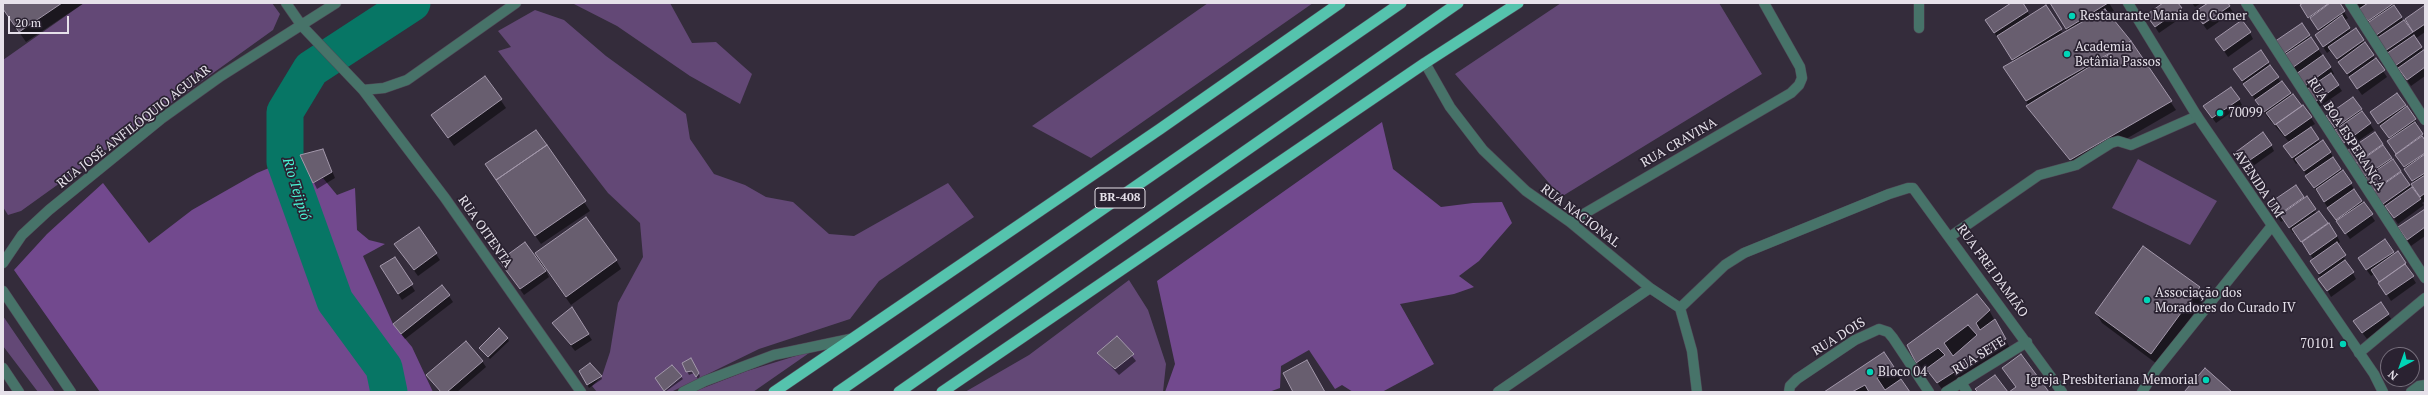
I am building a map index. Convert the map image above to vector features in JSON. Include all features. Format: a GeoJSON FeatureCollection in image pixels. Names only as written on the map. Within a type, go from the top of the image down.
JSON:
{"type":"FeatureCollection","features":[{"type":"Feature","properties":{"kind":"highway"},"geometry":{"type":"LineString","coordinates":[[774,392],[1340,3]]}},
{"type":"Feature","properties":{"kind":"highway","name":"BR-408"},"geometry":{"type":"LineString","coordinates":[[838,392],[1401,3]]}},
{"type":"Feature","properties":{"kind":"highway","name":"BR-408"},"geometry":{"type":"LineString","coordinates":[[899,392],[1458,3]]}},
{"type":"Feature","properties":{"kind":"highway"},"geometry":{"type":"LineString","coordinates":[[942,392],[1425,63],[1518,3]]}},
{"type":"Feature","properties":{"kind":"street","name":"RUA OITENTA"},"geometry":{"type":"LineString","coordinates":[[286,3],[302,26],[316,42],[342,66],[364,90],[446,198],[581,392]]}},
{"type":"Feature","properties":{"kind":"street","name":"RUA JOSÉ ANFILÓQUIO AGUIAR"},"geometry":{"type":"LineString","coordinates":[[3,263],[22,235],[49,210],[155,124],[221,76],[336,3]]}},
{"type":"Feature","properties":{"kind":"street"},"geometry":{"type":"LineString","coordinates":[[364,90],[384,88],[407,80],[516,3]]}},
{"type":"Feature","properties":{"kind":"street","name":"RUA CRAVINA"},"geometry":{"type":"LineString","coordinates":[[1570,222],[1791,93],[1799,85],[1802,78],[1800,68],[1764,3]]}},
{"type":"Feature","properties":{"kind":"street"},"geometry":{"type":"LineString","coordinates":[[1919,28],[1920,3]]}},
{"type":"Feature","properties":{"kind":"street","name":"AVENIDA UM"},"geometry":{"type":"LineString","coordinates":[[2128,3],[2197,116],[2271,227],[2374,374],[2383,392]]}},
{"type":"Feature","properties":{"kind":"street","name":"RUA BOA ESPERANÇA"},"geometry":{"type":"LineString","coordinates":[[2246,3],[2425,278]]}},
{"type":"Feature","properties":{"kind":"street"},"geometry":{"type":"LineString","coordinates":[[2350,3],[2425,120]]}},
{"type":"Feature","properties":{"kind":"street","name":"RUA NACIONAL"},"geometry":{"type":"LineString","coordinates":[[1425,63],[1450,107],[1483,150],[1526,191],[1570,222],[1650,288],[1680,308]]}},
{"type":"Feature","properties":{"kind":"street"},"geometry":{"type":"LineString","coordinates":[[1951,236],[2039,175],[2076,165],[2111,143],[2118,141],[2131,145],[2197,116]]}},
{"type":"Feature","properties":{"kind":"street","name":"RUA FREI DAMIÃO"},"geometry":{"type":"LineString","coordinates":[[1680,308],[1725,265],[1744,253],[1889,194],[1908,188],[1913,188],[1951,236],[2062,392]]}},
{"type":"Feature","properties":{"kind":"street"},"geometry":{"type":"LineString","coordinates":[[2142,392],[2156,370],[2271,227]]}},
{"type":"Feature","properties":{"kind":"street"},"geometry":{"type":"LineString","coordinates":[[1498,392],[1650,288]]}},
{"type":"Feature","properties":{"kind":"street"},"geometry":{"type":"LineString","coordinates":[[3,291],[71,392]]}},
{"type":"Feature","properties":{"kind":"street"},"geometry":{"type":"LineString","coordinates":[[2359,353],[2425,298]]}},
{"type":"Feature","properties":{"kind":"street"},"geometry":{"type":"LineString","coordinates":[[1680,308],[1692,351],[1697,392]]}},
{"type":"Feature","properties":{"kind":"street","name":"RUA DOIS"},"geometry":{"type":"LineString","coordinates":[[1790,392],[1790,386],[1797,379],[1855,340],[1879,329],[1888,332],[1893,338],[1929,392]]}},
{"type":"Feature","properties":{"kind":"street"},"geometry":{"type":"LineString","coordinates":[[683,392],[711,378],[774,355],[852,339]]}},
{"type":"Feature","properties":{"kind":"street","name":"RUA SETE"},"geometry":{"type":"LineString","coordinates":[[1946,392],[2027,342]]}},
{"type":"Feature","properties":{"kind":"street"},"geometry":{"type":"LineString","coordinates":[[3,368],[19,392]]}},
{"type":"Feature","properties":{"kind":"street"},"geometry":{"type":"LineString","coordinates":[[1961,382],[1967,392]]}},
{"type":"Feature","properties":{"kind":"street"},"geometry":{"type":"LineString","coordinates":[[2411,392],[2419,386],[2425,385]]}},
{"type":"Feature","properties":{"kind":"shaded area"},"geometry":{"type":"Polygon","coordinates":[[[84,3],[272,3],[280,14],[273,30],[21,211],[8,215],[3,207],[3,60],[84,3]]]}},
{"type":"Feature","properties":{"kind":"shaded area"},"geometry":{"type":"Polygon","coordinates":[[[572,3],[670,3],[692,43],[716,42],[752,74],[740,104],[690,76],[617,26],[572,3]]]}},
{"type":"Feature","properties":{"kind":"shaded area"},"geometry":{"type":"Polygon","coordinates":[[[1208,3],[1313,3],[1091,158],[1032,126],[1208,3]]]}},
{"type":"Feature","properties":{"kind":"shaded area"},"geometry":{"type":"Polygon","coordinates":[[[1561,3],[1719,3],[1762,74],[1561,197],[1455,74],[1561,3]]]}},
{"type":"Feature","properties":{"kind":"shaded area"},"geometry":{"type":"Polygon","coordinates":[[[535,10],[564,20],[606,56],[686,114],[690,139],[714,174],[745,185],[766,197],[793,202],[829,234],[854,236],[948,183],[974,217],[879,281],[850,319],[759,349],[671,392],[597,392],[592,386],[602,376],[610,352],[618,303],[643,257],[640,223],[608,193],[498,51],[511,47],[498,31],[535,10]]]}},
{"type":"Feature","properties":{"kind":"shaded area"},"geometry":{"type":"Polygon","coordinates":[[[1382,122],[1393,169],[1441,207],[1473,203],[1502,202],[1512,223],[1479,261],[1459,276],[1474,287],[1454,294],[1400,304],[1434,364],[1382,392],[1353,392],[1342,385],[1335,389],[1309,350],[1281,366],[1280,388],[1269,392],[1165,392],[1175,364],[1157,281],[1382,122]]]}},
{"type":"Feature","properties":{"kind":"shaded area"},"geometry":{"type":"Polygon","coordinates":[[[300,155],[313,183],[323,178],[337,195],[355,188],[357,230],[369,240],[385,244],[363,256],[393,324],[412,347],[433,392],[100,392],[14,270],[47,234],[103,183],[149,243],[192,210],[257,173],[300,155]]]}},
{"type":"Feature","properties":{"kind":"shaded area"},"geometry":{"type":"Polygon","coordinates":[[[2138,159],[2217,201],[2190,245],[2112,208],[2138,159]]]}},
{"type":"Feature","properties":{"kind":"shaded area"},"geometry":{"type":"Polygon","coordinates":[[[1129,280],[1148,310],[1166,364],[1163,392],[965,392],[1029,355],[1129,280]]]}},
{"type":"Feature","properties":{"kind":"shaded area"},"geometry":{"type":"Polygon","coordinates":[[[3,316],[55,392],[38,392],[3,346],[3,316]]]}},
{"type":"Feature","properties":{"kind":"shaded area"},"geometry":{"type":"Polygon","coordinates":[[[812,351],[753,392],[693,392],[747,371],[812,351]]]}},
{"type":"Feature","properties":{"kind":"building"},"geometry":{"type":"Polygon","coordinates":[[[3,3],[62,3],[19,32],[3,9],[3,3]]]}},
{"type":"Feature","properties":{"kind":"building"},"geometry":{"type":"Polygon","coordinates":[[[2011,3],[2023,3],[2028,11],[1994,33],[1985,20],[2011,3]]]}},
{"type":"Feature","properties":{"kind":"building","name":"Restaurante Mania de Comer"},"geometry":{"type":"Polygon","coordinates":[[[2050,3],[2108,3],[2066,29],[2050,3]]]}},
{"type":"Feature","properties":{"kind":"building"},"geometry":{"type":"Polygon","coordinates":[[[2163,3],[2178,3],[2182,8],[2155,27],[2146,15],[2163,3]]]}},
{"type":"Feature","properties":{"kind":"building"},"geometry":{"type":"Polygon","coordinates":[[[2208,3],[2228,3],[2230,6],[2203,24],[2194,12],[2208,3]]]}},
{"type":"Feature","properties":{"kind":"building"},"geometry":{"type":"Polygon","coordinates":[[[2303,3],[2329,3],[2308,18],[2300,5],[2303,3]]]}},
{"type":"Feature","properties":{"kind":"building"},"geometry":{"type":"Polygon","coordinates":[[[2330,3],[2340,3],[2345,11],[2318,30],[2310,18],[2330,3]]]}},
{"type":"Feature","properties":{"kind":"building"},"geometry":{"type":"Polygon","coordinates":[[[2368,3],[2394,3],[2368,21],[2359,9],[2368,3]]]}},
{"type":"Feature","properties":{"kind":"building"},"geometry":{"type":"Polygon","coordinates":[[[2046,5],[2062,29],[2012,60],[1997,36],[2046,5]]]}},
{"type":"Feature","properties":{"kind":"building"},"geometry":{"type":"Polygon","coordinates":[[[2394,5],[2402,17],[2375,36],[2366,24],[2394,5]]]}},
{"type":"Feature","properties":{"kind":"building"},"geometry":{"type":"Polygon","coordinates":[[[2425,5],[2425,24],[2413,32],[2405,19],[2425,5]]]}},
{"type":"Feature","properties":{"kind":"building","name":"Academia Betânia Passos"},"geometry":{"type":"Polygon","coordinates":[[[2105,9],[2131,41],[2026,101],[2003,67],[2105,9]]]}},
{"type":"Feature","properties":{"kind":"building"},"geometry":{"type":"Polygon","coordinates":[[[2342,15],[2350,28],[2323,47],[2315,35],[2342,15]]]}},
{"type":"Feature","properties":{"kind":"building"},"geometry":{"type":"Polygon","coordinates":[[[2242,20],[2251,32],[2224,51],[2215,39],[2242,20]]]}},
{"type":"Feature","properties":{"kind":"building"},"geometry":{"type":"Polygon","coordinates":[[[2404,20],[2413,32],[2385,51],[2377,38],[2404,20]]]}},
{"type":"Feature","properties":{"kind":"building"},"geometry":{"type":"Polygon","coordinates":[[[2302,23],[2310,35],[2283,54],[2274,42],[2302,23]]]}},
{"type":"Feature","properties":{"kind":"building"},"geometry":{"type":"Polygon","coordinates":[[[2356,28],[2364,40],[2337,59],[2328,47],[2356,28]]]}},
{"type":"Feature","properties":{"kind":"building"},"geometry":{"type":"Polygon","coordinates":[[[2414,35],[2422,47],[2395,66],[2386,54],[2414,35]]]}},
{"type":"Feature","properties":{"kind":"building"},"geometry":{"type":"Polygon","coordinates":[[[2311,37],[2319,49],[2292,68],[2283,56],[2311,37]]]}},
{"type":"Feature","properties":{"kind":"building"},"geometry":{"type":"Polygon","coordinates":[[[2131,41],[2172,101],[2070,160],[2026,106],[2131,41]]]}},
{"type":"Feature","properties":{"kind":"building"},"geometry":{"type":"Polygon","coordinates":[[[2365,42],[2374,55],[2347,74],[2338,62],[2365,42]]]}},
{"type":"Feature","properties":{"kind":"building"},"geometry":{"type":"Polygon","coordinates":[[[2425,49],[2425,67],[2407,80],[2398,68],[2425,49]]]}},
{"type":"Feature","properties":{"kind":"building"},"geometry":{"type":"Polygon","coordinates":[[[2261,50],[2269,62],[2242,81],[2233,69],[2261,50]]]}},
{"type":"Feature","properties":{"kind":"building"},"geometry":{"type":"Polygon","coordinates":[[[2323,55],[2331,67],[2305,86],[2296,74],[2323,55]]]}},
{"type":"Feature","properties":{"kind":"building"},"geometry":{"type":"Polygon","coordinates":[[[2376,58],[2385,70],[2357,89],[2349,77],[2376,58]]]}},
{"type":"Feature","properties":{"kind":"building"},"geometry":{"type":"Polygon","coordinates":[[[2270,65],[2279,77],[2252,96],[2243,84],[2270,65]]]}},
{"type":"Feature","properties":{"kind":"building"},"geometry":{"type":"Polygon","coordinates":[[[2331,73],[2339,85],[2312,104],[2303,92],[2331,73]]]}},
{"type":"Feature","properties":{"kind":"building"},"geometry":{"type":"Polygon","coordinates":[[[485,76],[502,99],[448,138],[431,115],[485,76]]]}},
{"type":"Feature","properties":{"kind":"building"},"geometry":{"type":"Polygon","coordinates":[[[2282,81],[2291,93],[2264,112],[2255,100],[2282,81]]]}},
{"type":"Feature","properties":{"kind":"building"},"geometry":{"type":"Polygon","coordinates":[[[2231,87],[2240,99],[2212,118],[2203,106],[2231,87]]]}},
{"type":"Feature","properties":{"kind":"building"},"geometry":{"type":"Polygon","coordinates":[[[2397,93],[2406,105],[2378,124],[2370,112],[2397,93]]]}},
{"type":"Feature","properties":{"kind":"building"},"geometry":{"type":"Polygon","coordinates":[[[2293,94],[2302,106],[2275,125],[2266,113],[2293,94]]]}},
{"type":"Feature","properties":{"kind":"building"},"geometry":{"type":"Polygon","coordinates":[[[2353,97],[2362,109],[2335,128],[2326,116],[2353,97]]]}},
{"type":"Feature","properties":{"kind":"building"},"geometry":{"type":"Polygon","coordinates":[[[2303,105],[2312,117],[2285,136],[2276,124],[2303,105]]]}},
{"type":"Feature","properties":{"kind":"building"},"geometry":{"type":"Polygon","coordinates":[[[2407,106],[2416,119],[2389,138],[2380,126],[2407,106]]]}},
{"type":"Feature","properties":{"kind":"building"},"geometry":{"type":"Polygon","coordinates":[[[2362,111],[2371,123],[2344,143],[2335,130],[2362,111]]]}},
{"type":"Feature","properties":{"kind":"building"},"geometry":{"type":"Polygon","coordinates":[[[2415,122],[2423,134],[2396,154],[2387,141],[2415,122]]]}},
{"type":"Feature","properties":{"kind":"building"},"geometry":{"type":"Polygon","coordinates":[[[2311,127],[2319,139],[2292,158],[2283,146],[2311,127]]]}},
{"type":"Feature","properties":{"kind":"building"},"geometry":{"type":"Polygon","coordinates":[[[536,130],[547,145],[496,180],[485,164],[536,130]]]}},
{"type":"Feature","properties":{"kind":"building"},"geometry":{"type":"Polygon","coordinates":[[[2263,132],[2272,145],[2244,164],[2236,152],[2263,132]]]}},
{"type":"Feature","properties":{"kind":"building"},"geometry":{"type":"Polygon","coordinates":[[[2375,132],[2383,144],[2356,163],[2347,151],[2375,132]]]}},
{"type":"Feature","properties":{"kind":"building"},"geometry":{"type":"Polygon","coordinates":[[[2422,136],[2425,140],[2425,153],[2404,167],[2395,155],[2422,136]]]}},
{"type":"Feature","properties":{"kind":"building"},"geometry":{"type":"Polygon","coordinates":[[[2323,140],[2331,152],[2304,171],[2295,159],[2323,140]]]}},
{"type":"Feature","properties":{"kind":"building"},"geometry":{"type":"Polygon","coordinates":[[[547,145],[586,201],[535,236],[496,180],[547,145]]]}},
{"type":"Feature","properties":{"kind":"building"},"geometry":{"type":"Polygon","coordinates":[[[2383,145],[2392,158],[2365,176],[2356,164],[2383,145]]]}},
{"type":"Feature","properties":{"kind":"building"},"geometry":{"type":"Polygon","coordinates":[[[323,149],[332,172],[313,183],[300,155],[323,149]]]}},
{"type":"Feature","properties":{"kind":"building"},"geometry":{"type":"Polygon","coordinates":[[[2425,154],[2425,173],[2412,181],[2404,169],[2425,154]]]}},
{"type":"Feature","properties":{"kind":"building"},"geometry":{"type":"Polygon","coordinates":[[[2333,157],[2341,169],[2314,188],[2305,176],[2333,157]]]}},
{"type":"Feature","properties":{"kind":"building"},"geometry":{"type":"Polygon","coordinates":[[[2393,159],[2401,171],[2374,190],[2365,178],[2393,159]]]}},
{"type":"Feature","properties":{"kind":"building"},"geometry":{"type":"Polygon","coordinates":[[[2343,170],[2352,183],[2324,202],[2316,189],[2343,170]]]}},
{"type":"Feature","properties":{"kind":"building"},"geometry":{"type":"Polygon","coordinates":[[[2401,172],[2410,185],[2383,204],[2374,191],[2401,172]]]}},
{"type":"Feature","properties":{"kind":"building"},"geometry":{"type":"Polygon","coordinates":[[[2425,175],[2425,193],[2420,197],[2411,184],[2425,175]]]}},
{"type":"Feature","properties":{"kind":"building"},"geometry":{"type":"Polygon","coordinates":[[[2296,185],[2304,197],[2277,216],[2268,204],[2296,185]]]}},
{"type":"Feature","properties":{"kind":"building"},"geometry":{"type":"Polygon","coordinates":[[[2412,187],[2421,199],[2394,218],[2385,206],[2412,187]]]}},
{"type":"Feature","properties":{"kind":"building"},"geometry":{"type":"Polygon","coordinates":[[[2354,189],[2362,201],[2336,220],[2327,208],[2354,189]]]}},
{"type":"Feature","properties":{"kind":"building"},"geometry":{"type":"Polygon","coordinates":[[[2307,196],[2316,209],[2289,228],[2280,215],[2307,196]]]}},
{"type":"Feature","properties":{"kind":"building"},"geometry":{"type":"Polygon","coordinates":[[[2364,202],[2373,214],[2345,234],[2336,221],[2364,202]]]}},
{"type":"Feature","properties":{"kind":"building"},"geometry":{"type":"Polygon","coordinates":[[[2425,209],[2425,227],[2407,240],[2398,227],[2425,209]]]}},
{"type":"Feature","properties":{"kind":"building"},"geometry":{"type":"Polygon","coordinates":[[[2319,211],[2328,223],[2301,242],[2292,229],[2319,211]]]}},
{"type":"Feature","properties":{"kind":"building"},"geometry":{"type":"Polygon","coordinates":[[[586,217],[617,260],[566,297],[535,253],[586,217]]]}},
{"type":"Feature","properties":{"kind":"building"},"geometry":{"type":"Polygon","coordinates":[[[2329,223],[2337,236],[2310,255],[2302,242],[2329,223]]]}},
{"type":"Feature","properties":{"kind":"building"},"geometry":{"type":"Polygon","coordinates":[[[419,227],[437,253],[414,270],[394,244],[419,227]]]}},
{"type":"Feature","properties":{"kind":"building"},"geometry":{"type":"Polygon","coordinates":[[[2385,239],[2394,252],[2366,270],[2358,258],[2385,239]]]}},
{"type":"Feature","properties":{"kind":"building"},"geometry":{"type":"Polygon","coordinates":[[[525,242],[546,271],[520,289],[499,261],[525,242]]]}},
{"type":"Feature","properties":{"kind":"building"},"geometry":{"type":"Polygon","coordinates":[[[2337,242],[2346,255],[2319,274],[2310,261],[2337,242]]]}},
{"type":"Feature","properties":{"kind":"building","name":"Associação dos Moradores do Curado IV"},"geometry":{"type":"Polygon","coordinates":[[[2143,246],[2200,287],[2151,354],[2095,313],[2143,246]]]}},
{"type":"Feature","properties":{"kind":"building"},"geometry":{"type":"Polygon","coordinates":[[[2398,251],[2406,263],[2379,282],[2371,270],[2398,251]]]}},
{"type":"Feature","properties":{"kind":"building"},"geometry":{"type":"Polygon","coordinates":[[[395,257],[413,284],[398,294],[380,266],[395,257]]]}},
{"type":"Feature","properties":{"kind":"building"},"geometry":{"type":"Polygon","coordinates":[[[2345,260],[2354,272],[2327,291],[2318,279],[2345,260]]]}},
{"type":"Feature","properties":{"kind":"building"},"geometry":{"type":"Polygon","coordinates":[[[2405,264],[2414,276],[2386,295],[2378,283],[2405,264]]]}},
{"type":"Feature","properties":{"kind":"building"},"geometry":{"type":"Polygon","coordinates":[[[442,285],[450,295],[401,334],[393,324],[442,285]]]}},
{"type":"Feature","properties":{"kind":"building"},"geometry":{"type":"Polygon","coordinates":[[[1977,294],[1990,310],[1976,323],[1980,330],[1995,319],[2006,339],[1937,383],[1926,369],[1945,355],[1938,348],[1916,363],[1907,345],[1977,294]]]}},
{"type":"Feature","properties":{"kind":"building"},"geometry":{"type":"Polygon","coordinates":[[[2381,302],[2389,314],[2362,333],[2353,321],[2381,302]]]}},
{"type":"Feature","properties":{"kind":"building"},"geometry":{"type":"Polygon","coordinates":[[[572,307],[589,334],[571,345],[552,323],[572,307]]]}},
{"type":"Feature","properties":{"kind":"building"},"geometry":{"type":"Polygon","coordinates":[[[1968,325],[1977,335],[1953,356],[1944,343],[1968,325]]]}},
{"type":"Feature","properties":{"kind":"building"},"geometry":{"type":"Polygon","coordinates":[[[499,328],[508,338],[488,357],[479,348],[499,328]]]}},
{"type":"Feature","properties":{"kind":"building"},"geometry":{"type":"Polygon","coordinates":[[[1117,336],[1134,354],[1115,369],[1097,353],[1117,336]]]}},
{"type":"Feature","properties":{"kind":"building"},"geometry":{"type":"Polygon","coordinates":[[[466,341],[483,361],[447,392],[441,392],[426,375],[466,341]]]}},
{"type":"Feature","properties":{"kind":"building","name":"Bloco 04"},"geometry":{"type":"Polygon","coordinates":[[[1884,352],[1894,367],[1877,378],[1885,390],[1901,379],[1910,392],[1869,392],[1865,385],[1852,392],[1824,392],[1884,352]]]}},
{"type":"Feature","properties":{"kind":"building"},"geometry":{"type":"Polygon","coordinates":[[[2021,354],[2049,392],[2009,392],[2016,387],[2002,368],[2021,354]]]}},
{"type":"Feature","properties":{"kind":"building"},"geometry":{"type":"Polygon","coordinates":[[[691,358],[699,373],[696,377],[692,371],[686,372],[682,363],[691,358]]]}},
{"type":"Feature","properties":{"kind":"building"},"geometry":{"type":"Polygon","coordinates":[[[1307,360],[1325,392],[1293,392],[1283,373],[1307,360]]]}},
{"type":"Feature","properties":{"kind":"building"},"geometry":{"type":"Polygon","coordinates":[[[590,363],[602,376],[587,385],[579,371],[590,363]]]}},
{"type":"Feature","properties":{"kind":"building"},"geometry":{"type":"Polygon","coordinates":[[[672,365],[682,376],[664,391],[655,378],[672,365]]]}},
{"type":"Feature","properties":{"kind":"building","name":"Igreja Presbiteriana Memorial"},"geometry":{"type":"Polygon","coordinates":[[[2205,368],[2232,392],[2184,392],[2205,368]]]}},
{"type":"Feature","properties":{"kind":"building"},"geometry":{"type":"Polygon","coordinates":[[[1995,375],[2008,392],[1978,392],[1975,389],[1995,375]]]}},
{"type":"Feature","properties":{"kind":"waterway","name":"Rio Tejipió"},"geometry":{"type":"LineString","coordinates":[[389,392],[384,368],[335,301],[285,162],[285,112],[311,69],[412,3]]}},
{"type":"Feature","properties":{"kind":"place","name":"Restaurante Mania de Comer"},"geometry":{"type":"Point","coordinates":[2072,16]}},
{"type":"Feature","properties":{"kind":"place","name":"Academia Betânia Passos"},"geometry":{"type":"Point","coordinates":[2067,54]}},
{"type":"Feature","properties":{"kind":"place","name":"70099"},"geometry":{"type":"Point","coordinates":[2220,113]}},
{"type":"Feature","properties":{"kind":"place","name":"Associação dos Moradores do Curado IV"},"geometry":{"type":"Point","coordinates":[2147,300]}},
{"type":"Feature","properties":{"kind":"place","name":"70101"},"geometry":{"type":"Point","coordinates":[2343,344]}},
{"type":"Feature","properties":{"kind":"place","name":"Bloco 04"},"geometry":{"type":"Point","coordinates":[1870,372]}},
{"type":"Feature","properties":{"kind":"place","name":"Igreja Presbiteriana Memorial"},"geometry":{"type":"Point","coordinates":[2206,380]}}]}
